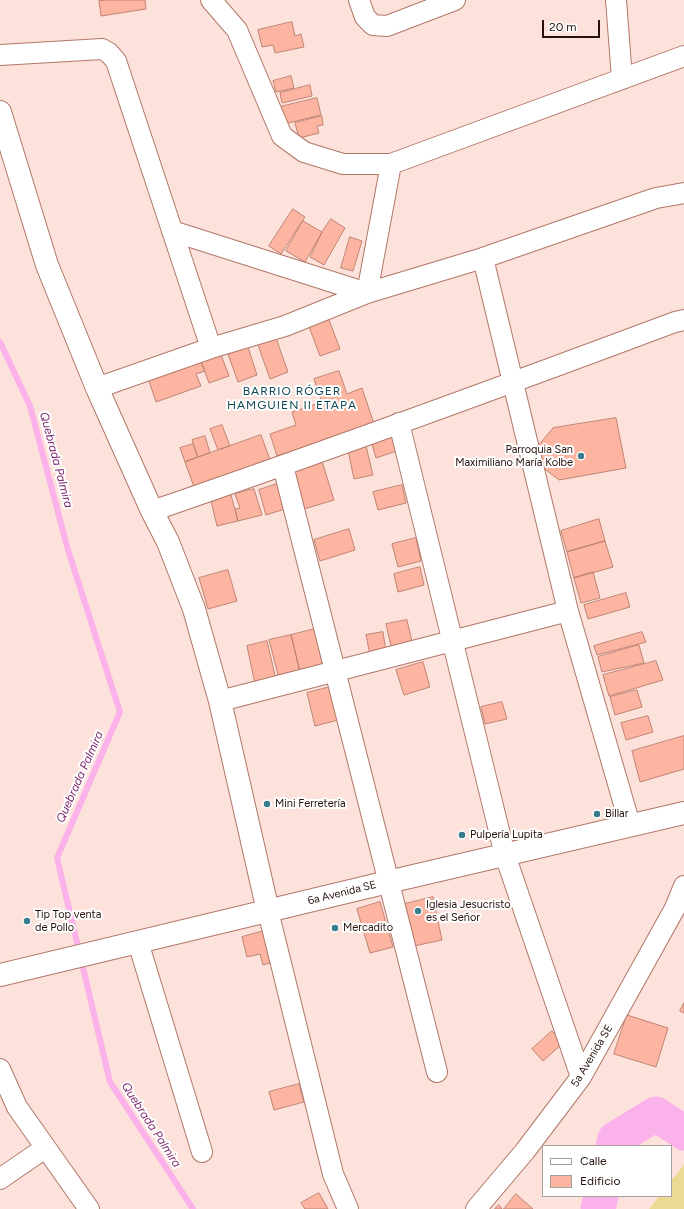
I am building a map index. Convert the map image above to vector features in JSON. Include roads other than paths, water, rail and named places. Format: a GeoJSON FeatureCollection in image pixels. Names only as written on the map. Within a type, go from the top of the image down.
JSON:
{"type":"FeatureCollection","features":[{"type":"Feature","properties":{"kind":"street"},"geometry":{"type":"LineString","coordinates":[[211,0],[237,30],[282,136],[304,152],[343,164],[391,164],[684,56]]}},
{"type":"Feature","properties":{"kind":"street"},"geometry":{"type":"LineString","coordinates":[[359,0],[365,17],[373,25],[387,26],[455,0]]}},
{"type":"Feature","properties":{"kind":"street"},"geometry":{"type":"LineString","coordinates":[[616,0],[622,79]]}},
{"type":"Feature","properties":{"kind":"street"},"geometry":{"type":"LineString","coordinates":[[0,55],[102,49],[109,53],[116,61],[211,348]]}},
{"type":"Feature","properties":{"kind":"street"},"geometry":{"type":"LineString","coordinates":[[0,112],[47,265],[97,388],[152,511],[168,542],[194,609],[220,701],[268,911],[333,1174],[348,1209]]}},
{"type":"Feature","properties":{"kind":"street"},"geometry":{"type":"LineString","coordinates":[[367,293],[391,164]]}},
{"type":"Feature","properties":{"kind":"street"},"geometry":{"type":"LineString","coordinates":[[97,388],[211,348],[285,326],[367,293],[483,258],[656,198],[684,193]]}},
{"type":"Feature","properties":{"kind":"street"},"geometry":{"type":"LineString","coordinates":[[172,231],[367,293]]}},
{"type":"Feature","properties":{"kind":"street"},"geometry":{"type":"LineString","coordinates":[[483,258],[568,611],[630,825]]}},
{"type":"Feature","properties":{"kind":"street"},"geometry":{"type":"LineString","coordinates":[[152,511],[283,466],[684,320]]}},
{"type":"Feature","properties":{"kind":"street"},"geometry":{"type":"LineString","coordinates":[[400,423],[505,855],[581,1077]]}},
{"type":"Feature","properties":{"kind":"street"},"geometry":{"type":"LineString","coordinates":[[283,466],[437,1072]]}},
{"type":"Feature","properties":{"kind":"street"},"geometry":{"type":"LineString","coordinates":[[220,701],[568,611]]}},
{"type":"Feature","properties":{"kind":"street","name":"6a Avenida SE"},"geometry":{"type":"LineString","coordinates":[[0,976],[388,882],[684,813]]}},
{"type":"Feature","properties":{"kind":"street","name":"5a Avenida SE"},"geometry":{"type":"LineString","coordinates":[[476,1209],[525,1151],[581,1077],[676,908],[684,886]]}},
{"type":"Feature","properties":{"kind":"street"},"geometry":{"type":"LineString","coordinates":[[138,942],[202,1152]]}},
{"type":"Feature","properties":{"kind":"street"},"geometry":{"type":"LineString","coordinates":[[0,1069],[17,1107],[88,1209]]}},
{"type":"Feature","properties":{"kind":"street"},"geometry":{"type":"LineString","coordinates":[[0,1179],[45,1148]]}},
{"type":"Feature","properties":{"kind":"waterway","name":"Quebrada Palmira"},"geometry":{"type":"LineString","coordinates":[[0,342],[30,406],[68,550],[120,712],[57,858],[110,1082],[193,1209]]}},
{"type":"Feature","properties":{"kind":"waterway"},"geometry":{"type":"LineString","coordinates":[[613,1145],[615,1139],[656,1114],[684,1133]]}},
{"type":"Feature","properties":{"kind":"waterway"},"geometry":{"type":"LineString","coordinates":[[598,1209],[601,1197]]}},
{"type":"Feature","properties":{"kind":"place","name":"Parroquia San Maximiliano María Kolbe"},"geometry":{"type":"Point","coordinates":[581,456]}},
{"type":"Feature","properties":{"kind":"place","name":"Mini Ferretería"},"geometry":{"type":"Point","coordinates":[267,804]}},
{"type":"Feature","properties":{"kind":"place","name":"Billar"},"geometry":{"type":"Point","coordinates":[597,814]}},
{"type":"Feature","properties":{"kind":"place","name":"Pulpería Lupita"},"geometry":{"type":"Point","coordinates":[462,835]}},
{"type":"Feature","properties":{"kind":"place","name":"Iglesia Jesucristo es el Señor"},"geometry":{"type":"Point","coordinates":[418,911]}},
{"type":"Feature","properties":{"kind":"place","name":"Tip Top venta de Pollo"},"geometry":{"type":"Point","coordinates":[27,921]}},
{"type":"Feature","properties":{"kind":"place","name":"Mercadito"},"geometry":{"type":"Point","coordinates":[335,928]}},
{"type":"Feature","properties":{"kind":"district","name":"BARRIO RÓGER HAMGUIEN II ETAPA"},"geometry":{"type":"Point","coordinates":[292,398]}}]}
